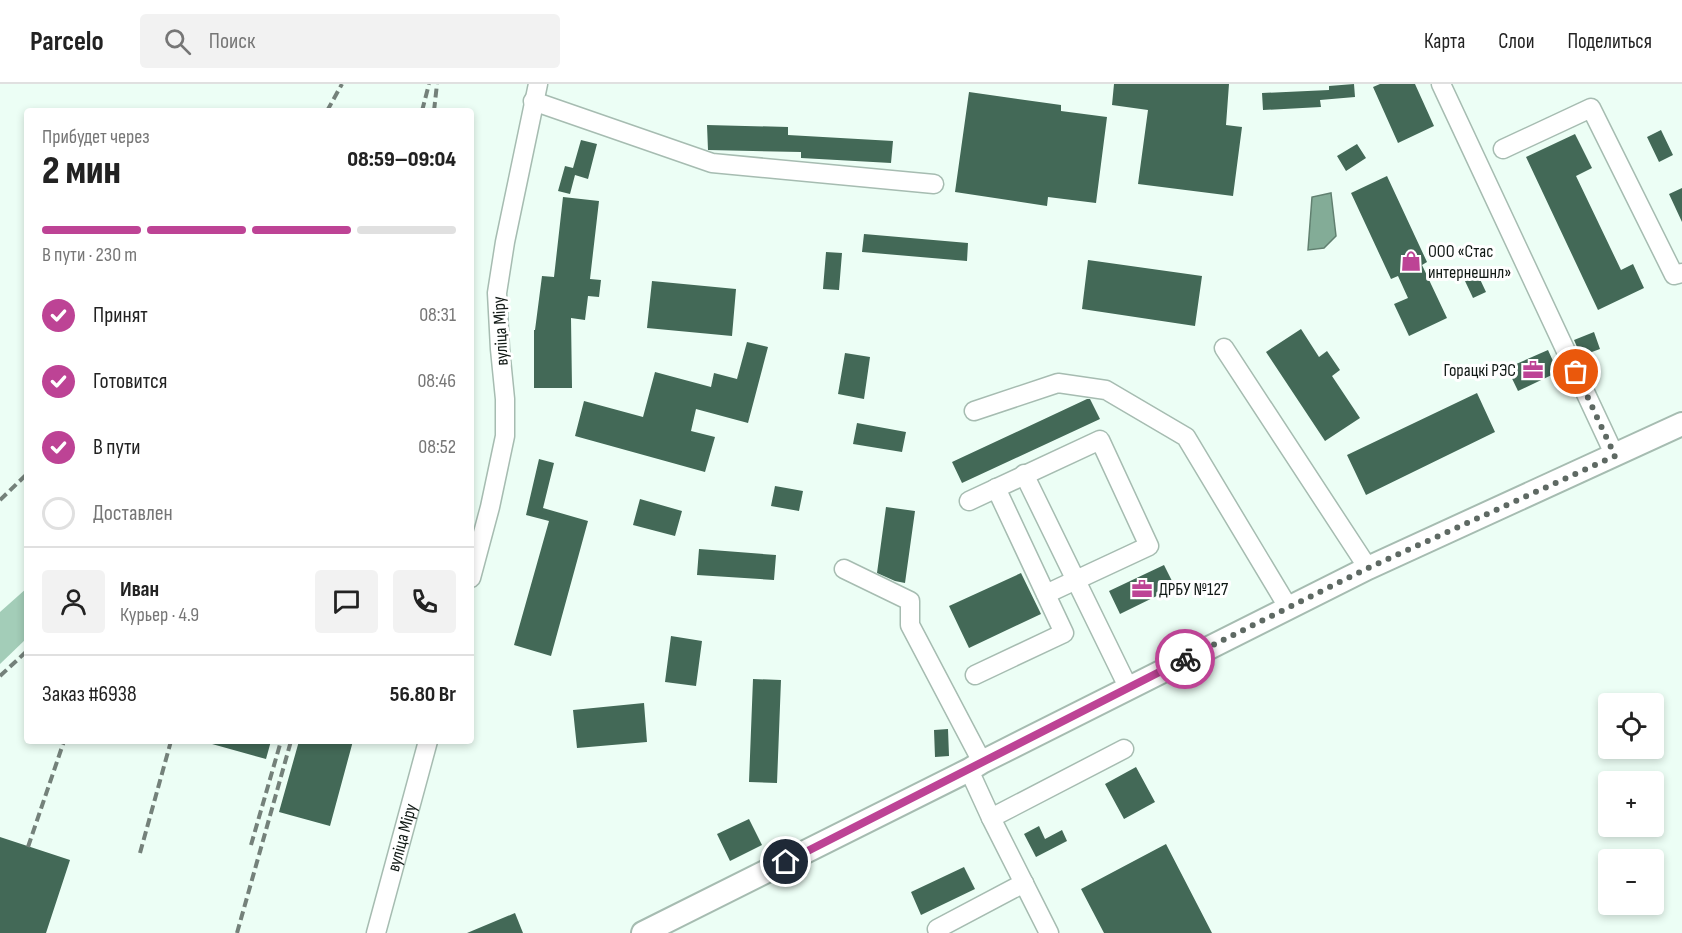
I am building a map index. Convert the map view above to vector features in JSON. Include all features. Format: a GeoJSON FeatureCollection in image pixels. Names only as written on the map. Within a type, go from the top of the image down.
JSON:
{"type":"FeatureCollection","features":[{"type":"Feature","properties":{"kind":"main road"},"geometry":{"type":"LineString","coordinates":[[643,933],[1288,607],[1682,424]]}},
{"type":"Feature","properties":{"kind":"street"},"geometry":{"type":"LineString","coordinates":[[1441,84],[1615,456]]}},
{"type":"Feature","properties":{"kind":"street"},"geometry":{"type":"LineString","coordinates":[[536,93],[712,163],[934,184]]}},
{"type":"Feature","properties":{"kind":"street","name":"вуліца Міру"},"geometry":{"type":"LineString","coordinates":[[474,567],[505,436],[505,399],[497,293],[504,242],[536,93]]}},
{"type":"Feature","properties":{"kind":"street"},"geometry":{"type":"LineString","coordinates":[[1503,149],[1591,108],[1674,276],[1682,273]]}},
{"type":"Feature","properties":{"kind":"street"},"geometry":{"type":"LineString","coordinates":[[1224,348],[1368,568]]}},
{"type":"Feature","properties":{"kind":"street"},"geometry":{"type":"LineString","coordinates":[[974,411],[1058,383],[1106,390],[1186,437],[1288,607]]}},
{"type":"Feature","properties":{"kind":"street"},"geometry":{"type":"LineString","coordinates":[[969,501],[1100,440],[1149,546],[1046,594]]}},
{"type":"Feature","properties":{"kind":"street"},"geometry":{"type":"LineString","coordinates":[[1024,474],[1128,687]]}},
{"type":"Feature","properties":{"kind":"street"},"geometry":{"type":"LineString","coordinates":[[975,675],[1064,633],[996,488]]}},
{"type":"Feature","properties":{"kind":"street"},"geometry":{"type":"LineString","coordinates":[[844,569],[910,601],[910,625],[975,766],[991,818],[1049,933]]}},
{"type":"Feature","properties":{"kind":"street","name":"вуліца Міру"},"geometry":{"type":"LineString","coordinates":[[376,933],[427,744]]}},
{"type":"Feature","properties":{"kind":"street"},"geometry":{"type":"LineString","coordinates":[[991,818],[1124,749]]}},
{"type":"Feature","properties":{"kind":"street"},"geometry":{"type":"LineString","coordinates":[[937,929],[1024,884]]}},
{"type":"Feature","properties":{"kind":"shaded area"},"geometry":{"type":"Polygon","coordinates":[[[1331,193],[1336,236],[1324,248],[1308,250],[1312,197],[1331,193]]]}},
{"type":"Feature","properties":{"kind":"shaded area"},"geometry":{"type":"Polygon","coordinates":[[[24,591],[24,641],[0,664],[0,612],[24,591]]]}},
{"type":"Feature","properties":{"kind":"building"},"geometry":{"type":"Polygon","coordinates":[[[1114,84],[1229,84],[1226,125],[1242,127],[1233,196],[1138,184],[1148,110],[1112,105],[1114,84]]]}},
{"type":"Feature","properties":{"kind":"building"},"geometry":{"type":"Polygon","coordinates":[[[1354,84],[1355,97],[1320,100],[1321,107],[1263,110],[1262,93],[1329,90],[1329,86],[1354,84]]]}},
{"type":"Feature","properties":{"kind":"building"},"geometry":{"type":"Polygon","coordinates":[[[1380,84],[1415,84],[1434,126],[1398,143],[1373,87],[1380,84]]]}},
{"type":"Feature","properties":{"kind":"building"},"geometry":{"type":"Polygon","coordinates":[[[969,92],[1061,105],[1061,111],[1107,117],[1096,203],[1048,197],[1047,206],[955,192],[969,92]]]}},
{"type":"Feature","properties":{"kind":"building"},"geometry":{"type":"Polygon","coordinates":[[[707,125],[788,127],[788,135],[893,141],[891,163],[801,158],[801,152],[708,150],[707,125]]]}},
{"type":"Feature","properties":{"kind":"building"},"geometry":{"type":"Polygon","coordinates":[[[1661,130],[1673,155],[1659,162],[1647,137],[1661,130]]]}},
{"type":"Feature","properties":{"kind":"building"},"geometry":{"type":"Polygon","coordinates":[[[1575,134],[1592,168],[1576,176],[1621,270],[1633,264],[1644,288],[1598,310],[1526,157],[1575,134]]]}},
{"type":"Feature","properties":{"kind":"building"},"geometry":{"type":"Polygon","coordinates":[[[581,140],[597,144],[588,179],[575,175],[570,194],[558,191],[565,166],[573,168],[581,140]]]}},
{"type":"Feature","properties":{"kind":"building"},"geometry":{"type":"Polygon","coordinates":[[[1357,144],[1366,158],[1346,171],[1337,156],[1357,144]]]}},
{"type":"Feature","properties":{"kind":"building"},"geometry":{"type":"Polygon","coordinates":[[[1387,176],[1427,262],[1422,265],[1447,318],[1409,336],[1394,304],[1408,298],[1398,276],[1391,279],[1351,193],[1387,176]]]}},
{"type":"Feature","properties":{"kind":"building"},"geometry":{"type":"Polygon","coordinates":[[[1682,188],[1682,222],[1669,194],[1682,188]]]}},
{"type":"Feature","properties":{"kind":"building"},"geometry":{"type":"Polygon","coordinates":[[[563,197],[599,201],[590,279],[601,280],[599,297],[588,296],[585,320],[571,318],[572,388],[534,388],[534,330],[542,276],[554,277],[563,197]]]}},
{"type":"Feature","properties":{"kind":"building"},"geometry":{"type":"Polygon","coordinates":[[[864,234],[968,243],[967,261],[862,252],[864,234]]]}},
{"type":"Feature","properties":{"kind":"building"},"geometry":{"type":"Polygon","coordinates":[[[826,252],[842,253],[839,290],[823,289],[826,252]]]}},
{"type":"Feature","properties":{"kind":"building"},"geometry":{"type":"Polygon","coordinates":[[[1088,260],[1202,276],[1195,326],[1082,309],[1088,260]]]}},
{"type":"Feature","properties":{"kind":"building"},"geometry":{"type":"Polygon","coordinates":[[[1478,275],[1486,292],[1473,298],[1465,281],[1478,275]]]}},
{"type":"Feature","properties":{"kind":"building"},"geometry":{"type":"Polygon","coordinates":[[[652,281],[736,289],[732,336],[647,328],[652,281]]]}},
{"type":"Feature","properties":{"kind":"building"},"geometry":{"type":"Polygon","coordinates":[[[1301,329],[1319,357],[1327,351],[1340,370],[1332,376],[1360,418],[1325,441],[1266,352],[1301,329]]]}},
{"type":"Feature","properties":{"kind":"building"},"geometry":{"type":"Polygon","coordinates":[[[1594,332],[1600,349],[1581,356],[1574,340],[1594,332]]]}},
{"type":"Feature","properties":{"kind":"building"},"geometry":{"type":"Polygon","coordinates":[[[747,342],[768,347],[748,423],[696,409],[691,431],[715,437],[705,472],[575,436],[584,401],[643,417],[655,372],[711,387],[714,373],[737,379],[747,342]]]}},
{"type":"Feature","properties":{"kind":"building","name":"Горацкі РЭС"},"geometry":{"type":"Polygon","coordinates":[[[1548,350],[1558,372],[1518,391],[1507,368],[1548,350]]]}},
{"type":"Feature","properties":{"kind":"building"},"geometry":{"type":"Polygon","coordinates":[[[845,353],[870,357],[864,399],[838,394],[845,353]]]}},
{"type":"Feature","properties":{"kind":"building"},"geometry":{"type":"Polygon","coordinates":[[[1477,393],[1495,432],[1366,495],[1347,455],[1477,393]]]}},
{"type":"Feature","properties":{"kind":"building"},"geometry":{"type":"Polygon","coordinates":[[[1090,399],[1100,419],[962,483],[952,462],[1090,399]]]}},
{"type":"Feature","properties":{"kind":"building"},"geometry":{"type":"Polygon","coordinates":[[[857,423],[906,432],[902,452],[853,444],[857,423]]]}},
{"type":"Feature","properties":{"kind":"building"},"geometry":{"type":"Polygon","coordinates":[[[539,459],[554,463],[543,508],[588,521],[551,656],[514,645],[549,521],[526,515],[539,459]]]}},
{"type":"Feature","properties":{"kind":"building"},"geometry":{"type":"Polygon","coordinates":[[[775,486],[803,491],[799,511],[771,506],[775,486]]]}},
{"type":"Feature","properties":{"kind":"building"},"geometry":{"type":"Polygon","coordinates":[[[640,499],[682,511],[675,536],[633,525],[640,499]]]}},
{"type":"Feature","properties":{"kind":"building"},"geometry":{"type":"Polygon","coordinates":[[[886,507],[915,511],[905,583],[877,573],[886,507]]]}},
{"type":"Feature","properties":{"kind":"building"},"geometry":{"type":"Polygon","coordinates":[[[699,549],[776,555],[774,580],[697,575],[699,549]]]}},
{"type":"Feature","properties":{"kind":"building","name":"ДРБУ №127"},"geometry":{"type":"Polygon","coordinates":[[[1164,565],[1175,587],[1120,614],[1109,591],[1164,565]]]}},
{"type":"Feature","properties":{"kind":"building"},"geometry":{"type":"Polygon","coordinates":[[[1021,573],[1041,614],[969,648],[949,606],[1021,573]]]}},
{"type":"Feature","properties":{"kind":"building"},"geometry":{"type":"Polygon","coordinates":[[[671,636],[702,641],[696,686],[665,682],[671,636]]]}},
{"type":"Feature","properties":{"kind":"building"},"geometry":{"type":"Polygon","coordinates":[[[753,679],[781,680],[777,783],[749,782],[753,679]]]}},
{"type":"Feature","properties":{"kind":"building"},"geometry":{"type":"Polygon","coordinates":[[[644,703],[647,742],[577,748],[573,710],[644,703]]]}},
{"type":"Feature","properties":{"kind":"building"},"geometry":{"type":"Polygon","coordinates":[[[948,729],[949,756],[935,757],[934,730],[948,729]]]}},
{"type":"Feature","properties":{"kind":"building"},"geometry":{"type":"Polygon","coordinates":[[[212,744],[270,744],[266,759],[212,744]]]}},
{"type":"Feature","properties":{"kind":"building"},"geometry":{"type":"Polygon","coordinates":[[[298,744],[352,744],[330,826],[279,812],[298,744]]]}},
{"type":"Feature","properties":{"kind":"building"},"geometry":{"type":"Polygon","coordinates":[[[1136,767],[1155,802],[1124,819],[1105,784],[1136,767]]]}},
{"type":"Feature","properties":{"kind":"building"},"geometry":{"type":"Polygon","coordinates":[[[749,819],[762,845],[730,861],[717,834],[749,819]]]}},
{"type":"Feature","properties":{"kind":"building"},"geometry":{"type":"Polygon","coordinates":[[[1039,826],[1045,839],[1062,830],[1067,841],[1036,857],[1024,834],[1039,826]]]}},
{"type":"Feature","properties":{"kind":"building"},"geometry":{"type":"Polygon","coordinates":[[[0,837],[70,860],[46,933],[0,933],[0,837]]]}},
{"type":"Feature","properties":{"kind":"building"},"geometry":{"type":"Polygon","coordinates":[[[1166,844],[1212,933],[1104,933],[1081,889],[1166,844]]]}},
{"type":"Feature","properties":{"kind":"building"},"geometry":{"type":"Polygon","coordinates":[[[964,867],[975,889],[921,915],[911,892],[964,867]]]}},
{"type":"Feature","properties":{"kind":"building"},"geometry":{"type":"Polygon","coordinates":[[[515,913],[523,933],[467,933],[515,913]]]}},
{"type":"Feature","properties":{"kind":"railway"},"geometry":{"type":"LineString","coordinates":[[329,108],[342,84]]}},
{"type":"Feature","properties":{"kind":"railway"},"geometry":{"type":"LineString","coordinates":[[423,108],[429,84]]}},
{"type":"Feature","properties":{"kind":"railway"},"geometry":{"type":"LineString","coordinates":[[434,108],[437,84]]}},
{"type":"Feature","properties":{"kind":"railway"},"geometry":{"type":"LineString","coordinates":[[0,500],[24,477]]}},
{"type":"Feature","properties":{"kind":"railway"},"geometry":{"type":"LineString","coordinates":[[0,676],[24,654]]}},
{"type":"Feature","properties":{"kind":"railway"},"geometry":{"type":"LineString","coordinates":[[28,847],[63,744]]}},
{"type":"Feature","properties":{"kind":"railway"},"geometry":{"type":"LineString","coordinates":[[140,853],[170,744]]}},
{"type":"Feature","properties":{"kind":"railway"},"geometry":{"type":"LineString","coordinates":[[251,845],[280,744]]}},
{"type":"Feature","properties":{"kind":"railway"},"geometry":{"type":"LineString","coordinates":[[237,933],[290,744]]}},
{"type":"Feature","properties":{"kind":"way so far"},"geometry":{"type":"LineString","coordinates":[[1185,659],[1368,568],[1615,456],[1576,372]]}},
{"type":"Feature","properties":{"kind":"place","name":"ООО «Стас интернешнл»"},"geometry":{"type":"Point","coordinates":[1411,261]}},
{"type":"Feature","properties":{"kind":"place","name":"Горацкі РЭС"},"geometry":{"type":"Point","coordinates":[1533,370]}},
{"type":"Feature","properties":{"kind":"place","name":"ДРБУ №127"},"geometry":{"type":"Point","coordinates":[1142,589]}},
{"type":"Feature","properties":{"kind":"route"},"geometry":{"type":"LineString","coordinates":[[786,862],[1185,659]]}}]}
